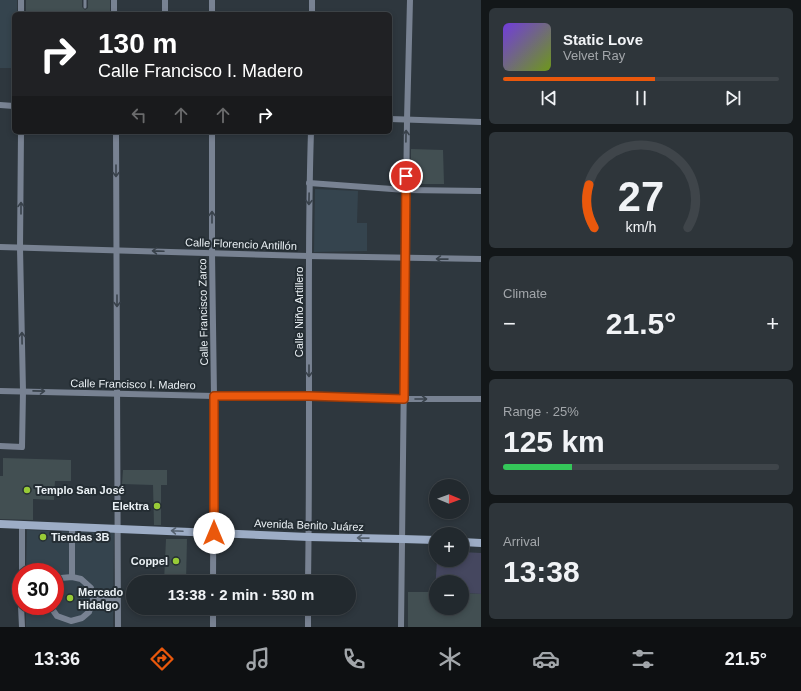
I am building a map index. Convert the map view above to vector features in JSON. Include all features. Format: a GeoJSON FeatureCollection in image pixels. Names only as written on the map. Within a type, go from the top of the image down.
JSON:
{"type":"FeatureCollection","features":[{"type":"Feature","properties":{"kind":"street"},"geometry":{"type":"LineString","coordinates":[[21,0],[21,12]]}},
{"type":"Feature","properties":{"kind":"street"},"geometry":{"type":"LineString","coordinates":[[114,0],[114,12]]}},
{"type":"Feature","properties":{"kind":"street"},"geometry":{"type":"LineString","coordinates":[[164,12],[165,0]]}},
{"type":"Feature","properties":{"kind":"street"},"geometry":{"type":"LineString","coordinates":[[212,0],[212,12]]}},
{"type":"Feature","properties":{"kind":"street"},"geometry":{"type":"LineString","coordinates":[[312,0],[312,12]]}},
{"type":"Feature","properties":{"kind":"street"},"geometry":{"type":"LineString","coordinates":[[401,627],[405,258],[410,0]]}},
{"type":"Feature","properties":{"kind":"street"},"geometry":{"type":"LineString","coordinates":[[0,106],[12,106]]}},
{"type":"Feature","properties":{"kind":"street"},"geometry":{"type":"LineString","coordinates":[[392,119],[481,122]]}},
{"type":"Feature","properties":{"kind":"street"},"geometry":{"type":"LineString","coordinates":[[0,446],[22,447],[23,391],[20,248],[21,134]]}},
{"type":"Feature","properties":{"kind":"street"},"geometry":{"type":"LineString","coordinates":[[116,134],[118,627]]}},
{"type":"Feature","properties":{"kind":"street","name":"Calle Francisco Zarco"},"geometry":{"type":"LineString","coordinates":[[212,134],[214,396],[213,575]]}},
{"type":"Feature","properties":{"kind":"street","name":"Calle Niño Artillero"},"geometry":{"type":"LineString","coordinates":[[308,575],[308,256],[311,134]]}},
{"type":"Feature","properties":{"kind":"street"},"geometry":{"type":"LineString","coordinates":[[309,183],[406,190],[481,191]]}},
{"type":"Feature","properties":{"kind":"street","name":"Calle Florencio Antillón"},"geometry":{"type":"LineString","coordinates":[[0,247],[308,256],[481,259]]}},
{"type":"Feature","properties":{"kind":"street","name":"Calle Francisco I. Madero"},"geometry":{"type":"LineString","coordinates":[[0,390],[214,396],[481,399]]}},
{"type":"Feature","properties":{"kind":"street","name":"Avenida Benito Juárez"},"geometry":{"type":"LineString","coordinates":[[0,524],[309,537],[429,540]]}},
{"type":"Feature","properties":{"kind":"street"},"geometry":{"type":"LineString","coordinates":[[22,525],[22,563]]}},
{"type":"Feature","properties":{"kind":"street"},"geometry":{"type":"LineString","coordinates":[[72,527],[72,577]]}},
{"type":"Feature","properties":{"kind":"street"},"geometry":{"type":"LineString","coordinates":[[469,542],[481,543]]}},
{"type":"Feature","properties":{"kind":"street"},"geometry":{"type":"LineString","coordinates":[[56,615],[71,624],[89,612],[93,599],[91,588],[81,578],[64,578]]}},
{"type":"Feature","properties":{"kind":"street"},"geometry":{"type":"LineString","coordinates":[[93,599],[117,600]]}},
{"type":"Feature","properties":{"kind":"street"},"geometry":{"type":"LineString","coordinates":[[21,615],[22,627]]}},
{"type":"Feature","properties":{"kind":"street"},"geometry":{"type":"LineString","coordinates":[[212,627],[213,615]]}},
{"type":"Feature","properties":{"kind":"street"},"geometry":{"type":"LineString","coordinates":[[308,615],[308,627]]}},
{"type":"Feature","properties":{"kind":"lane"},"geometry":{"type":"LineString","coordinates":[[85,0],[85,8]]}},
{"type":"Feature","properties":{"kind":"shaded area"},"geometry":{"type":"Polygon","coordinates":[[[0,0],[17,0],[17,12],[12,12],[12,68],[0,68],[0,0]]]}},
{"type":"Feature","properties":{"kind":"shaded area"},"geometry":{"type":"Polygon","coordinates":[[[315,189],[358,191],[357,223],[367,223],[367,251],[314,252],[315,189]]]}},
{"type":"Feature","properties":{"kind":"shaded area"},"geometry":{"type":"Polygon","coordinates":[[[27,530],[114,533],[113,627],[26,627],[26,615],[64,615],[64,563],[26,563],[27,530]]]}},
{"type":"Feature","properties":{"kind":"shaded area"},"geometry":{"type":"Polygon","coordinates":[[[469,552],[481,553],[481,594],[469,593],[469,575],[436,575],[437,567],[469,567],[469,552]]]}},
{"type":"Feature","properties":{"kind":"building"},"geometry":{"type":"Polygon","coordinates":[[[26,0],[82,0],[82,7],[85,10],[88,8],[88,0],[110,0],[110,12],[26,12],[26,0]]]}},
{"type":"Feature","properties":{"kind":"building"},"geometry":{"type":"Polygon","coordinates":[[[411,149],[443,150],[444,184],[411,184],[411,149]]]}},
{"type":"Feature","properties":{"kind":"building","name":"Templo San José"},"geometry":{"type":"Polygon","coordinates":[[[3,458],[71,460],[71,481],[55,481],[54,500],[33,499],[33,520],[0,519],[0,476],[3,476],[3,458]]]}},
{"type":"Feature","properties":{"kind":"building","name":"Elektra"},"geometry":{"type":"Polygon","coordinates":[[[123,470],[167,470],[167,485],[161,485],[161,525],[154,525],[153,485],[122,484],[123,470]]]}},
{"type":"Feature","properties":{"kind":"building","name":"Coppel"},"geometry":{"type":"Polygon","coordinates":[[[166,539],[187,539],[186,575],[164,575],[166,539]]]}},
{"type":"Feature","properties":{"kind":"building"},"geometry":{"type":"Polygon","coordinates":[[[408,592],[429,592],[429,615],[469,615],[469,593],[481,594],[481,627],[408,627],[408,592]]]}},
{"type":"Feature","properties":{"kind":"place","name":"Templo San José"},"geometry":{"type":"Point","coordinates":[27,490]}},
{"type":"Feature","properties":{"kind":"place","name":"Elektra"},"geometry":{"type":"Point","coordinates":[157,506]}},
{"type":"Feature","properties":{"kind":"place","name":"Tiendas 3B"},"geometry":{"type":"Point","coordinates":[43,537]}},
{"type":"Feature","properties":{"kind":"place","name":"Coppel"},"geometry":{"type":"Point","coordinates":[176,561]}},
{"type":"Feature","properties":{"kind":"place","name":"Mercado Hidalgo"},"geometry":{"type":"Point","coordinates":[70,598]}},
{"type":"Feature","properties":{"kind":"route"},"geometry":{"type":"LineString","coordinates":[[214,533],[214,396],[309,396],[404,399],[406,176]]}}]}
